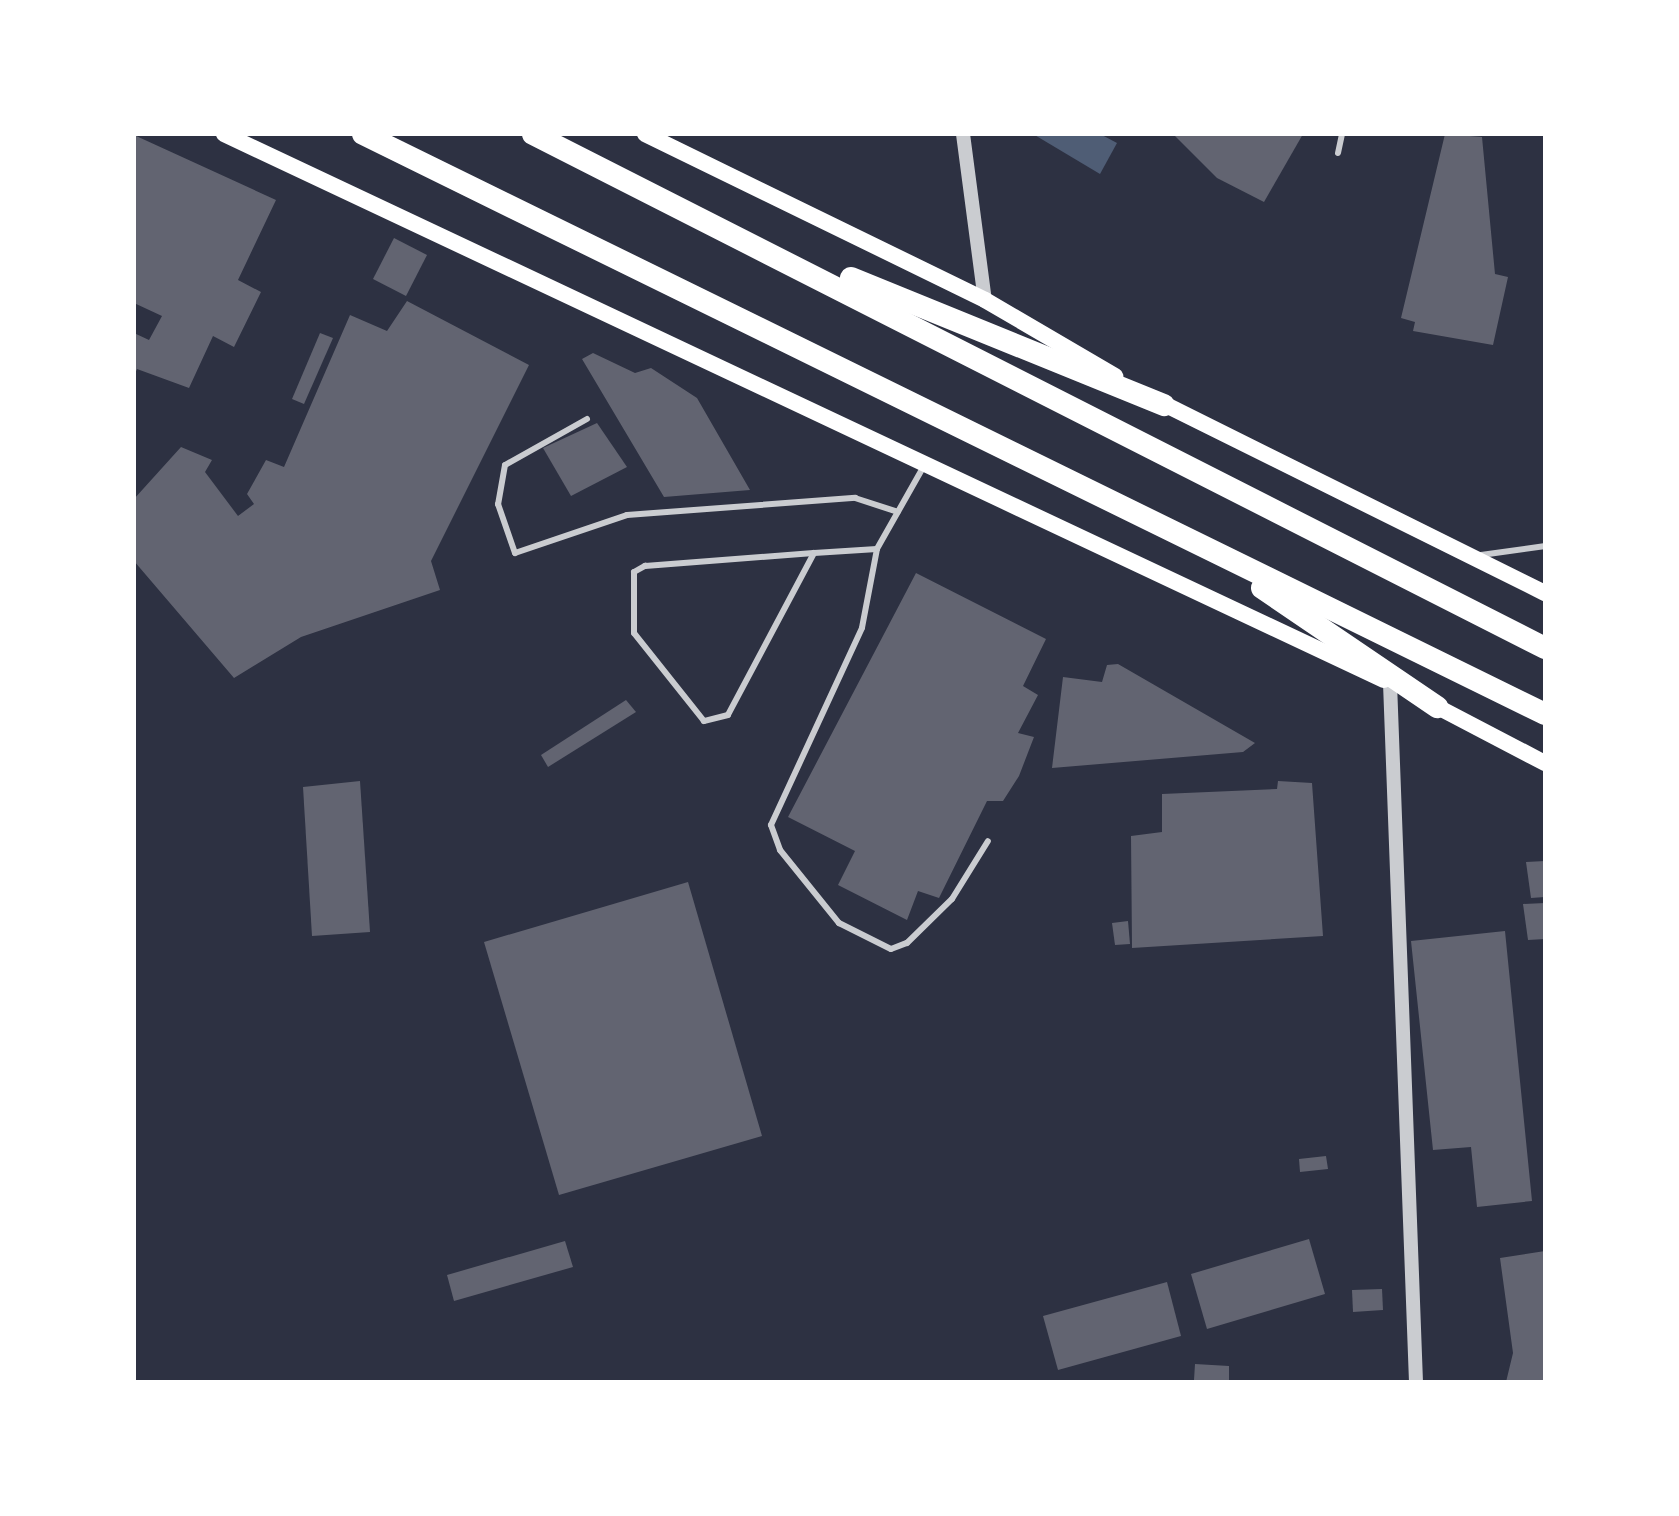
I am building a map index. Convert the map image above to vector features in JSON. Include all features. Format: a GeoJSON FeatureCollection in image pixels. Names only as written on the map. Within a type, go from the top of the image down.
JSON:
{"type":"FeatureCollection","features":[{"type":"Feature","properties":{"kind":"highway"},"geometry":{"type":"LineString","coordinates":[[363,134],[1545,714]]}},
{"type":"Feature","properties":{"kind":"highway"},"geometry":{"type":"LineString","coordinates":[[533,134],[724,227],[1545,648]]}},
{"type":"Feature","properties":{"kind":"highway"},"geometry":{"type":"LineString","coordinates":[[724,227],[1164,405]]}},
{"type":"Feature","properties":{"kind":"highway"},"geometry":{"type":"LineString","coordinates":[[1198,544],[1437,707]]}},
{"type":"Feature","properties":{"kind":"main road"},"geometry":{"type":"LineString","coordinates":[[224,134],[1390,683],[1545,763]]}},
{"type":"Feature","properties":{"kind":"main road"},"geometry":{"type":"LineString","coordinates":[[645,134],[985,300],[1164,405],[1545,593]]}},
{"type":"Feature","properties":{"kind":"street"},"geometry":{"type":"LineString","coordinates":[[963,134],[985,300]]}},
{"type":"Feature","properties":{"kind":"street"},"geometry":{"type":"LineString","coordinates":[[1390,683],[1416,1382]]}},
{"type":"Feature","properties":{"kind":"lane"},"geometry":{"type":"LineString","coordinates":[[1338,153],[1342,134]]}},
{"type":"Feature","properties":{"kind":"lane"},"geometry":{"type":"LineString","coordinates":[[587,419],[505,465],[498,504],[515,553],[627,515],[855,498],[898,512]]}},
{"type":"Feature","properties":{"kind":"lane"},"geometry":{"type":"LineString","coordinates":[[925,464],[877,549],[862,628],[774,810],[774,838],[839,923],[891,949],[907,943],[952,899],[988,841]]}},
{"type":"Feature","properties":{"kind":"lane"},"geometry":{"type":"LineString","coordinates":[[1470,557],[1545,546]]}},
{"type":"Feature","properties":{"kind":"lane"},"geometry":{"type":"LineString","coordinates":[[814,553],[728,715],[704,721],[634,633],[631,576],[645,566],[814,553],[877,549]]}},
{"type":"Feature","properties":{"kind":"water"},"geometry":{"type":"Polygon","coordinates":[[[1033,134],[1100,134],[1117,143],[1100,174],[1033,134]]]}},
{"type":"Feature","properties":{"kind":"building"},"geometry":{"type":"Polygon","coordinates":[[[1173,134],[1303,134],[1264,202],[1217,178],[1173,134]]]}},
{"type":"Feature","properties":{"kind":"building"},"geometry":{"type":"Polygon","coordinates":[[[1445,134],[1482,137],[1495,274],[1508,277],[1493,345],[1413,331],[1415,322],[1401,318],[1445,134]]]}},
{"type":"Feature","properties":{"kind":"building"},"geometry":{"type":"Polygon","coordinates":[[[134,135],[276,200],[238,280],[261,292],[234,347],[213,336],[189,388],[137,369],[134,376],[134,333],[149,340],[162,316],[134,303],[134,135]]]}},
{"type":"Feature","properties":{"kind":"building"},"geometry":{"type":"Polygon","coordinates":[[[394,238],[427,255],[406,296],[373,279],[394,238]]]}},
{"type":"Feature","properties":{"kind":"building"},"geometry":{"type":"Polygon","coordinates":[[[407,301],[529,365],[431,561],[440,590],[301,637],[234,678],[134,561],[134,499],[181,447],[212,460],[205,472],[238,516],[254,504],[247,494],[266,460],[284,467],[350,315],[387,331],[407,301]]]}},
{"type":"Feature","properties":{"kind":"building"},"geometry":{"type":"Polygon","coordinates":[[[320,333],[333,338],[304,404],[292,399],[320,333]]]}},
{"type":"Feature","properties":{"kind":"building"},"geometry":{"type":"Polygon","coordinates":[[[593,353],[635,373],[651,368],[697,398],[750,490],[664,497],[582,359],[593,353]]]}},
{"type":"Feature","properties":{"kind":"building"},"geometry":{"type":"Polygon","coordinates":[[[597,423],[627,467],[571,496],[543,448],[597,423]]]}},
{"type":"Feature","properties":{"kind":"building"},"geometry":{"type":"Polygon","coordinates":[[[916,573],[1046,639],[1023,686],[1038,695],[1018,733],[1034,737],[1019,776],[1003,801],[987,801],[939,898],[918,891],[907,920],[838,885],[855,851],[788,817],[916,573]]]}},
{"type":"Feature","properties":{"kind":"building"},"geometry":{"type":"Polygon","coordinates":[[[1118,664],[1255,743],[1243,752],[1052,768],[1063,677],[1102,682],[1107,665],[1118,664]]]}},
{"type":"Feature","properties":{"kind":"building"},"geometry":{"type":"Polygon","coordinates":[[[626,700],[636,712],[548,767],[541,755],[626,700]]]}},
{"type":"Feature","properties":{"kind":"building"},"geometry":{"type":"Polygon","coordinates":[[[360,781],[370,932],[312,936],[303,787],[360,781]]]}},
{"type":"Feature","properties":{"kind":"building"},"geometry":{"type":"Polygon","coordinates":[[[1278,781],[1312,783],[1323,936],[1132,948],[1131,836],[1162,832],[1162,794],[1277,789],[1278,781]]]}},
{"type":"Feature","properties":{"kind":"building"},"geometry":{"type":"Polygon","coordinates":[[[1545,861],[1545,897],[1531,898],[1526,862],[1545,861]]]}},
{"type":"Feature","properties":{"kind":"building"},"geometry":{"type":"Polygon","coordinates":[[[688,882],[762,1136],[559,1195],[484,942],[688,882]]]}},
{"type":"Feature","properties":{"kind":"building"},"geometry":{"type":"Polygon","coordinates":[[[1545,903],[1545,939],[1528,940],[1523,904],[1545,903]]]}},
{"type":"Feature","properties":{"kind":"building"},"geometry":{"type":"Polygon","coordinates":[[[1128,921],[1130,944],[1115,945],[1112,923],[1128,921]]]}},
{"type":"Feature","properties":{"kind":"building"},"geometry":{"type":"Polygon","coordinates":[[[1505,931],[1532,1201],[1477,1207],[1471,1147],[1433,1150],[1411,941],[1505,931]]]}},
{"type":"Feature","properties":{"kind":"building"},"geometry":{"type":"Polygon","coordinates":[[[1326,1156],[1328,1169],[1300,1172],[1299,1159],[1326,1156]]]}},
{"type":"Feature","properties":{"kind":"building"},"geometry":{"type":"Polygon","coordinates":[[[1309,1239],[1325,1294],[1207,1329],[1191,1274],[1309,1239]]]}},
{"type":"Feature","properties":{"kind":"building"},"geometry":{"type":"Polygon","coordinates":[[[565,1241],[573,1267],[454,1301],[447,1275],[565,1241]]]}},
{"type":"Feature","properties":{"kind":"building"},"geometry":{"type":"Polygon","coordinates":[[[1545,1251],[1545,1382],[1506,1382],[1513,1353],[1500,1258],[1545,1251]]]}},
{"type":"Feature","properties":{"kind":"building"},"geometry":{"type":"Polygon","coordinates":[[[1167,1282],[1181,1336],[1058,1370],[1043,1316],[1167,1282]]]}},
{"type":"Feature","properties":{"kind":"building"},"geometry":{"type":"Polygon","coordinates":[[[1382,1289],[1383,1310],[1353,1312],[1352,1290],[1382,1289]]]}},
{"type":"Feature","properties":{"kind":"building"},"geometry":{"type":"Polygon","coordinates":[[[1195,1364],[1229,1366],[1229,1381],[1194,1380],[1195,1364]]]}}]}
